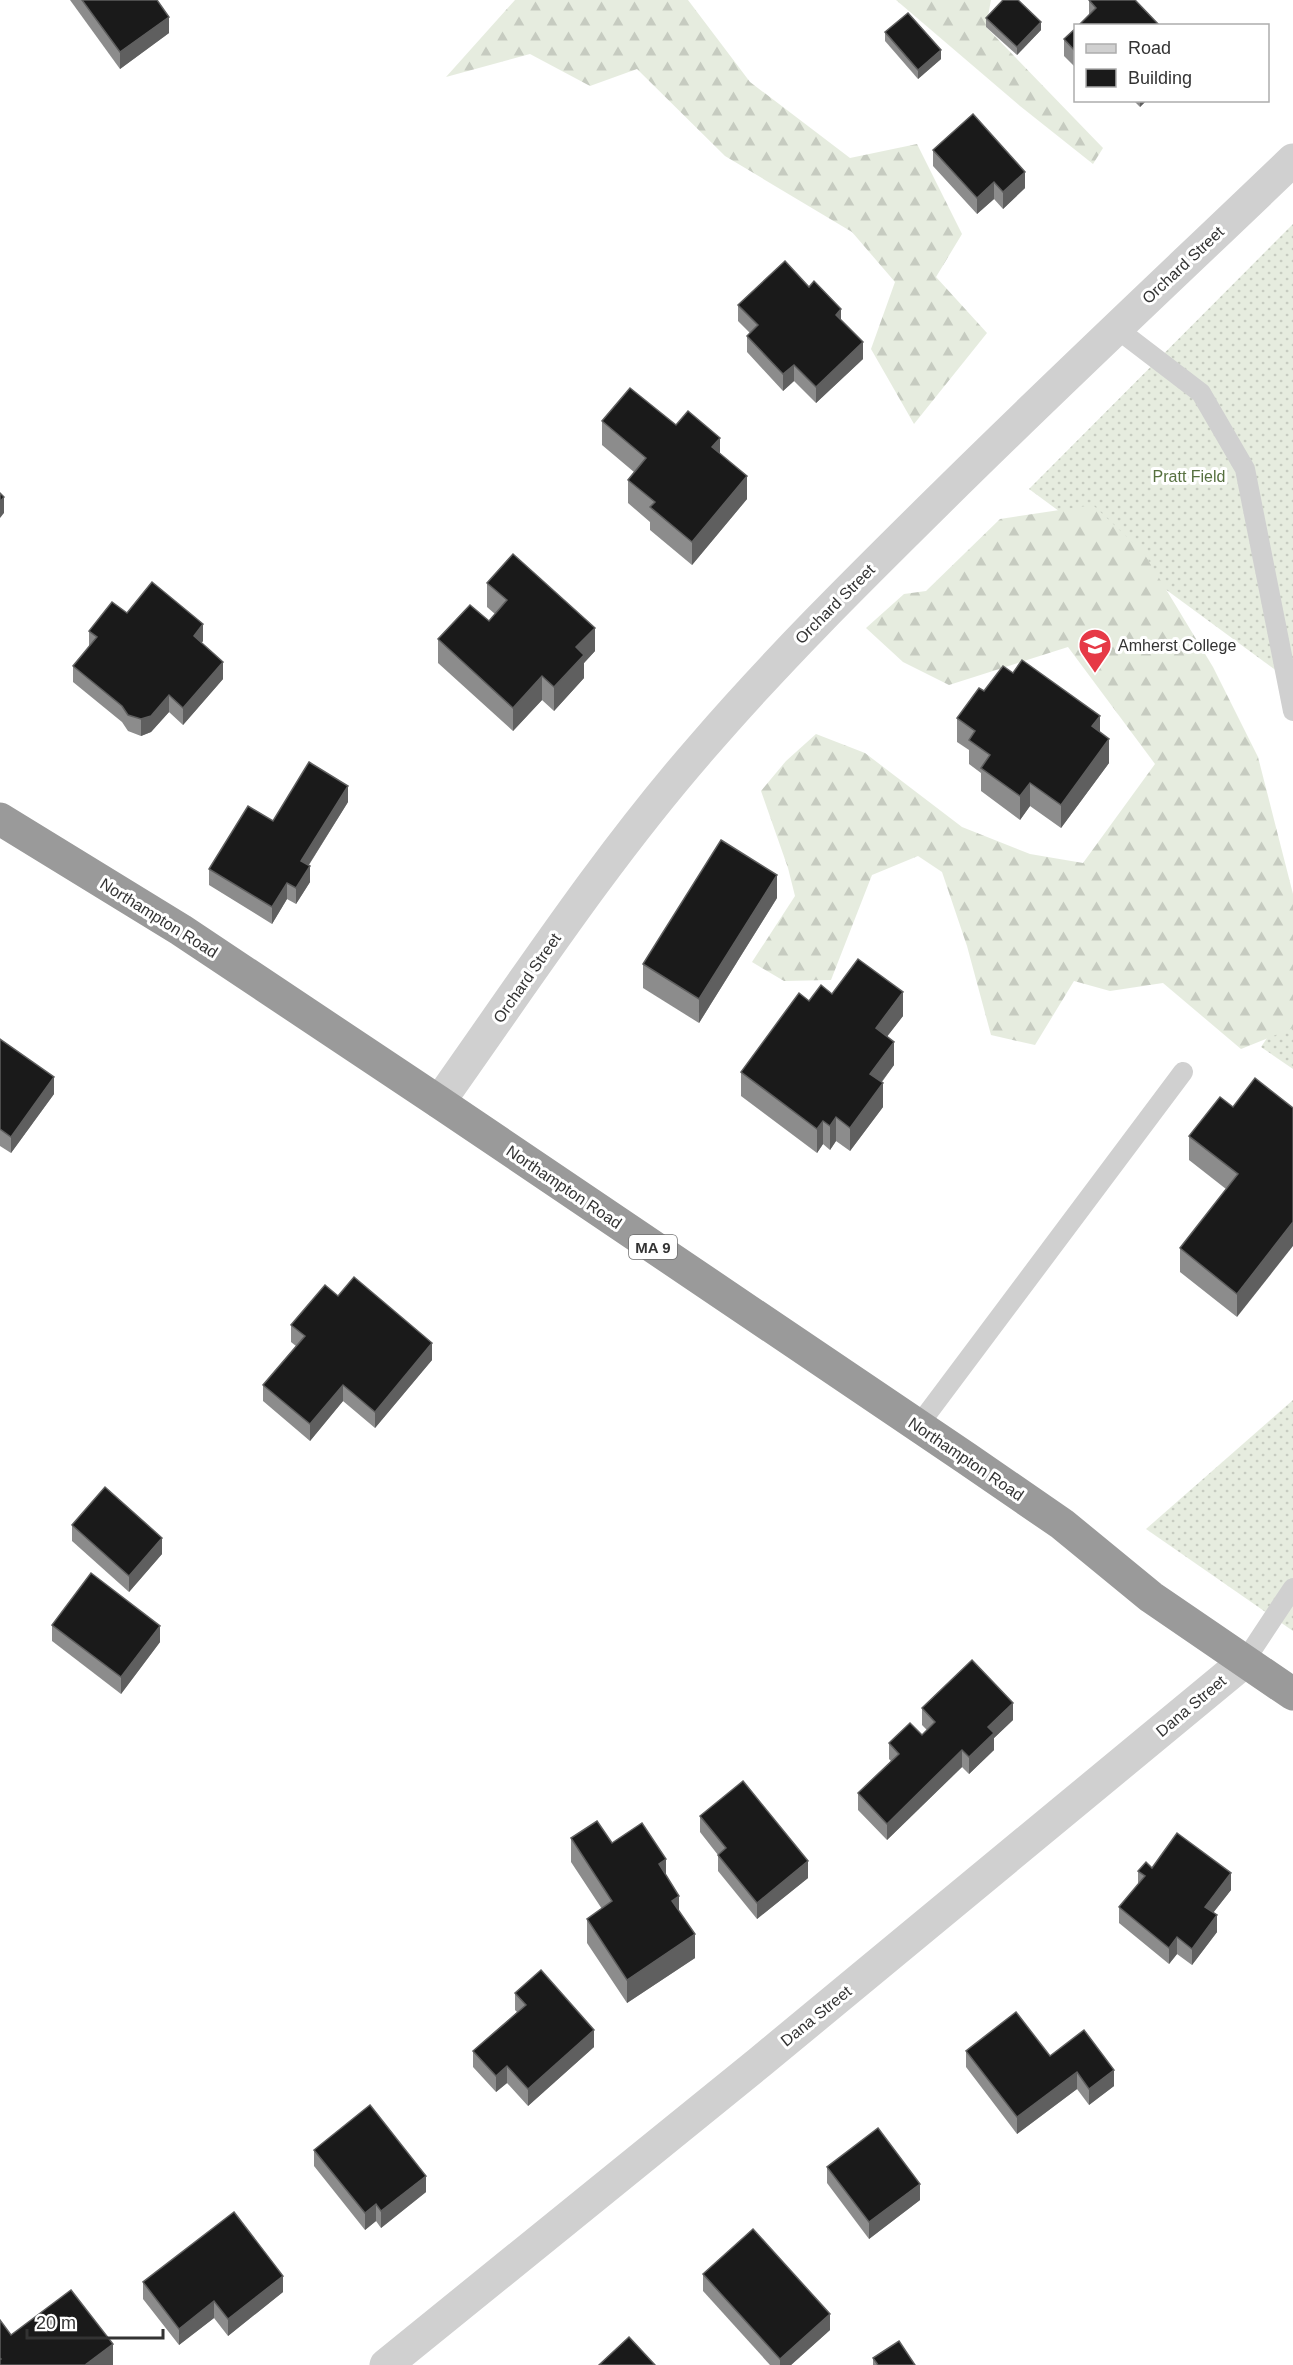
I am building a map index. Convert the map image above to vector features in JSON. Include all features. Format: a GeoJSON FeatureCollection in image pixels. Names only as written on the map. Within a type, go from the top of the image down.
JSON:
{"type":"FeatureCollection","features":[{"type":"Feature","properties":{"kind":"highway","name":"Northampton Road"},"geometry":{"type":"LineString","coordinates":[[0,819],[181,930],[918,1426],[1062,1524],[1151,1597],[1293,1694]]}},
{"type":"Feature","properties":{"kind":"street","name":"Orchard Street"},"geometry":{"type":"LineString","coordinates":[[439,1102],[607,866],[655,802],[704,744],[785,655],[901,537],[1293,160]]}},
{"type":"Feature","properties":{"kind":"street","name":"Dana Street"},"geometry":{"type":"LineString","coordinates":[[386,2365],[760,2062],[1244,1662]]}},
{"type":"Feature","properties":{"kind":"lane"},"geometry":{"type":"LineString","coordinates":[[1116,328],[1201,393],[1245,469],[1293,711]]}},
{"type":"Feature","properties":{"kind":"lane"},"geometry":{"type":"LineString","coordinates":[[918,1426],[1183,1072]]}},
{"type":"Feature","properties":{"kind":"lane"},"geometry":{"type":"LineString","coordinates":[[1244,1662],[1293,1588]]}},
{"type":"Feature","properties":{"kind":"green space"},"geometry":{"type":"Polygon","coordinates":[[[515,0],[688,0],[750,82],[850,158],[917,144],[962,234],[936,277],[987,333],[914,424],[871,349],[895,282],[852,232],[725,156],[637,69],[590,86],[530,54],[446,77],[515,0]]]}},
{"type":"Feature","properties":{"kind":"green space"},"geometry":{"type":"Polygon","coordinates":[[[896,0],[991,0],[986,27],[1103,148],[1093,164],[1020,106],[896,0]]]}},
{"type":"Feature","properties":{"kind":"green space","name":"Pratt Field"},"geometry":{"type":"Polygon","coordinates":[[[1293,224],[1293,683],[1029,489],[1293,224]]]}},
{"type":"Feature","properties":{"kind":"green space"},"geometry":{"type":"Polygon","coordinates":[[[1093,505],[1144,553],[1213,667],[1258,757],[1293,894],[1293,1028],[1241,1049],[1163,983],[1110,991],[1074,981],[1035,1045],[991,1035],[967,946],[942,872],[918,856],[872,875],[831,980],[784,981],[752,962],[795,896],[788,868],[761,791],[786,761],[816,734],[865,753],[962,827],[1030,854],[1083,863],[1155,764],[1068,647],[949,685],[903,662],[866,628],[904,594],[926,591],[1000,519],[1093,505]]]}},
{"type":"Feature","properties":{"kind":"green space"},"geometry":{"type":"Polygon","coordinates":[[[1293,1000],[1293,1069],[1261,1047],[1293,1000]]]}},
{"type":"Feature","properties":{"kind":"green space"},"geometry":{"type":"Polygon","coordinates":[[[1293,1400],[1293,1631],[1146,1529],[1293,1400]]]}},
{"type":"Feature","properties":{"kind":"building"},"geometry":{"type":"Polygon","coordinates":[[[82,0],[157,0],[169,17],[120,52],[82,0]]]}},
{"type":"Feature","properties":{"kind":"building"},"geometry":{"type":"Polygon","coordinates":[[[1003,0],[1018,0],[1041,22],[1017,47],[986,18],[1003,0]]]}},
{"type":"Feature","properties":{"kind":"building"},"geometry":{"type":"Polygon","coordinates":[[[1089,0],[1135,0],[1158,24],[1080,24],[1096,8],[1089,0]]]}},
{"type":"Feature","properties":{"kind":"building"},"geometry":{"type":"Polygon","coordinates":[[[908,13],[941,50],[918,70],[885,32],[908,13]]]}},
{"type":"Feature","properties":{"kind":"building"},"geometry":{"type":"Polygon","coordinates":[[[1074,30],[1074,50],[1064,39],[1074,30]]]}},
{"type":"Feature","properties":{"kind":"building"},"geometry":{"type":"Polygon","coordinates":[[[973,114],[1025,172],[1003,192],[994,182],[977,198],[933,150],[973,114]]]}},
{"type":"Feature","properties":{"kind":"building"},"geometry":{"type":"Polygon","coordinates":[[[785,261],[809,287],[814,281],[841,309],[836,315],[863,342],[816,387],[794,365],[783,374],[747,336],[758,325],[738,305],[785,261]]]}},
{"type":"Feature","properties":{"kind":"building"},"geometry":{"type":"Polygon","coordinates":[[[630,388],[676,425],[688,411],[720,438],[712,447],[747,476],[692,542],[650,507],[655,502],[628,480],[646,458],[602,421],[630,388]]]}},
{"type":"Feature","properties":{"kind":"building"},"geometry":{"type":"Polygon","coordinates":[[[513,554],[595,628],[576,647],[584,655],[554,687],[542,676],[513,708],[438,639],[470,605],[489,621],[507,600],[487,583],[513,554]]]}},
{"type":"Feature","properties":{"kind":"building"},"geometry":{"type":"Polygon","coordinates":[[[152,582],[203,624],[194,636],[223,662],[183,708],[169,695],[151,716],[141,719],[128,715],[122,706],[73,666],[97,637],[89,631],[112,602],[127,613],[152,582]]]}},
{"type":"Feature","properties":{"kind":"building"},"geometry":{"type":"Polygon","coordinates":[[[1022,660],[1100,716],[1092,726],[1109,739],[1061,805],[1030,783],[1020,796],[981,768],[990,755],[969,740],[975,731],[957,718],[979,688],[984,691],[1003,666],[1013,673],[1022,660]]]}},
{"type":"Feature","properties":{"kind":"building"},"geometry":{"type":"Polygon","coordinates":[[[309,762],[348,786],[301,861],[310,866],[296,888],[287,883],[272,907],[209,869],[248,806],[273,821],[309,762]]]}},
{"type":"Feature","properties":{"kind":"building"},"geometry":{"type":"Polygon","coordinates":[[[721,840],[777,875],[699,999],[643,964],[721,840]]]}},
{"type":"Feature","properties":{"kind":"building"},"geometry":{"type":"Polygon","coordinates":[[[858,959],[903,992],[876,1028],[894,1042],[870,1074],[883,1083],[850,1128],[836,1117],[830,1126],[823,1121],[817,1129],[741,1072],[799,993],[809,1001],[821,985],[832,994],[858,959]]]}},
{"type":"Feature","properties":{"kind":"building"},"geometry":{"type":"Polygon","coordinates":[[[0,1039],[54,1077],[11,1137],[0,1129],[0,1039]]]}},
{"type":"Feature","properties":{"kind":"building"},"geometry":{"type":"Polygon","coordinates":[[[1255,1078],[1293,1108],[1293,1222],[1237,1294],[1180,1248],[1238,1174],[1189,1136],[1220,1097],[1233,1107],[1255,1078]]]}},
{"type":"Feature","properties":{"kind":"building"},"geometry":{"type":"Polygon","coordinates":[[[354,1277],[432,1343],[375,1412],[343,1385],[310,1424],[263,1385],[305,1336],[291,1325],[325,1285],[338,1296],[354,1277]]]}},
{"type":"Feature","properties":{"kind":"building"},"geometry":{"type":"Polygon","coordinates":[[[105,1487],[162,1538],[129,1576],[72,1525],[105,1487]]]}},
{"type":"Feature","properties":{"kind":"building"},"geometry":{"type":"Polygon","coordinates":[[[91,1573],[160,1626],[121,1677],[52,1625],[91,1573]]]}},
{"type":"Feature","properties":{"kind":"building"},"geometry":{"type":"Polygon","coordinates":[[[972,1660],[1013,1703],[988,1727],[994,1733],[969,1757],[962,1750],[887,1824],[858,1793],[899,1754],[889,1743],[910,1723],[922,1735],[935,1722],[922,1708],[972,1660]]]}},
{"type":"Feature","properties":{"kind":"building"},"geometry":{"type":"Polygon","coordinates":[[[743,1781],[808,1861],[757,1903],[718,1855],[726,1848],[700,1816],[743,1781]]]}},
{"type":"Feature","properties":{"kind":"building"},"geometry":{"type":"Polygon","coordinates":[[[597,1821],[612,1843],[642,1823],[666,1859],[659,1864],[679,1896],[672,1901],[695,1934],[627,1980],[587,1919],[612,1901],[571,1838],[597,1821]]]}},
{"type":"Feature","properties":{"kind":"building"},"geometry":{"type":"Polygon","coordinates":[[[1177,1833],[1231,1873],[1205,1907],[1217,1915],[1192,1949],[1177,1937],[1169,1948],[1119,1907],[1145,1876],[1138,1871],[1146,1862],[1152,1868],[1177,1833]]]}},
{"type":"Feature","properties":{"kind":"building"},"geometry":{"type":"Polygon","coordinates":[[[541,1970],[594,2030],[528,2089],[507,2066],[496,2076],[473,2051],[526,2005],[515,1993],[541,1970]]]}},
{"type":"Feature","properties":{"kind":"building"},"geometry":{"type":"Polygon","coordinates":[[[1016,2012],[1050,2056],[1084,2030],[1114,2070],[1089,2089],[1077,2072],[1017,2117],[966,2051],[1016,2012]]]}},
{"type":"Feature","properties":{"kind":"building"},"geometry":{"type":"Polygon","coordinates":[[[370,2105],[426,2176],[381,2211],[376,2204],[365,2213],[314,2150],[370,2105]]]}},
{"type":"Feature","properties":{"kind":"building"},"geometry":{"type":"Polygon","coordinates":[[[878,2128],[920,2184],[869,2222],[827,2167],[878,2128]]]}},
{"type":"Feature","properties":{"kind":"building"},"geometry":{"type":"Polygon","coordinates":[[[234,2212],[283,2276],[228,2319],[214,2301],[179,2329],[143,2282],[234,2212]]]}},
{"type":"Feature","properties":{"kind":"building"},"geometry":{"type":"Polygon","coordinates":[[[753,2229],[830,2314],[780,2359],[703,2274],[753,2229]]]}},
{"type":"Feature","properties":{"kind":"building"},"geometry":{"type":"Polygon","coordinates":[[[71,2290],[113,2344],[85,2365],[0,2365],[0,2320],[11,2335],[71,2290]]]}},
{"type":"Feature","properties":{"kind":"building"},"geometry":{"type":"Polygon","coordinates":[[[629,2337],[655,2365],[599,2365],[629,2337]]]}},
{"type":"Feature","properties":{"kind":"building"},"geometry":{"type":"Polygon","coordinates":[[[899,2341],[915,2365],[878,2365],[873,2358],[899,2341]]]}},
{"type":"Feature","properties":{"kind":"place","name":"Amherst College"},"geometry":{"type":"Point","coordinates":[1095,674]}}]}
